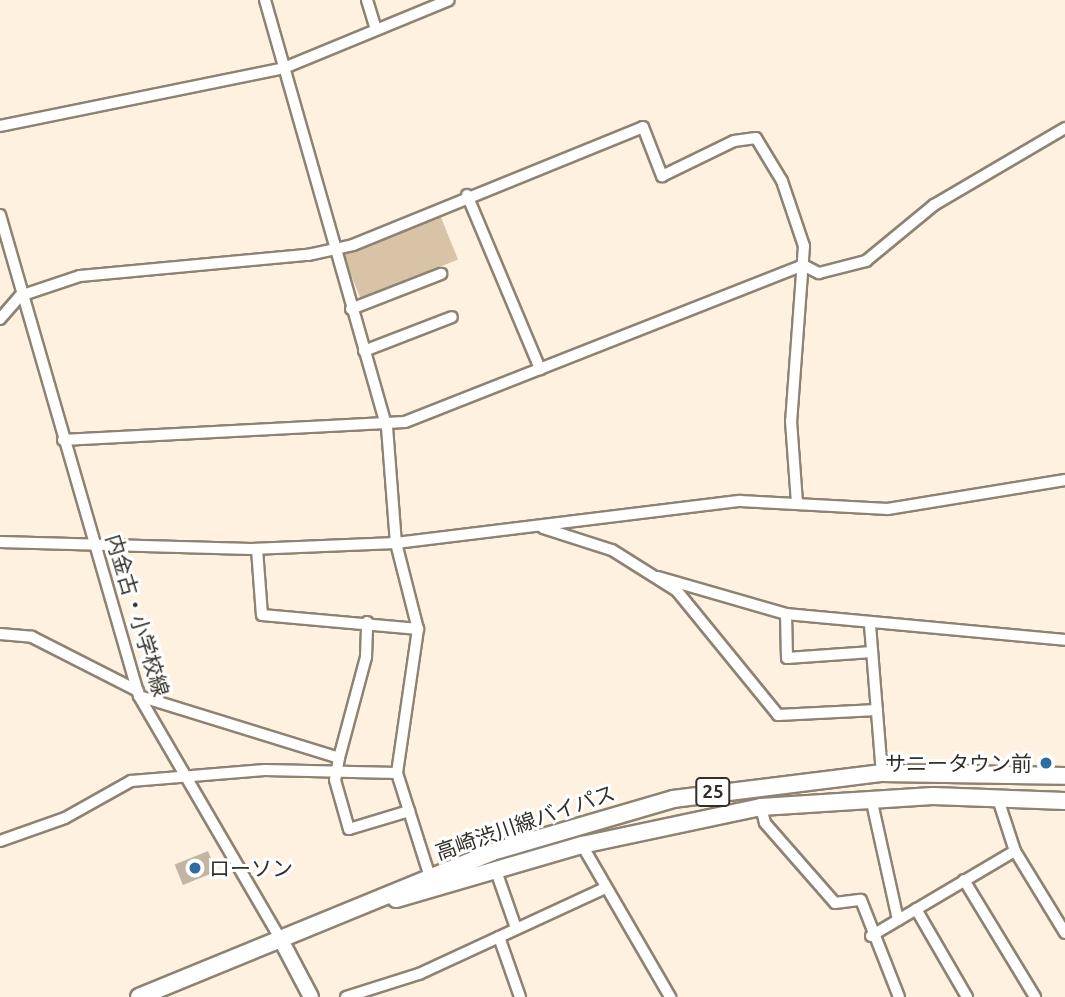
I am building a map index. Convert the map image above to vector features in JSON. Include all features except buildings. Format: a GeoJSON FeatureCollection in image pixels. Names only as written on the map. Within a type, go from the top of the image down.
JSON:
{"type":"FeatureCollection","features":[{"type":"Feature","properties":{"kind":"main road","name":"高崎渋川線バイパス"},"geometry":{"type":"LineString","coordinates":[[139,997],[379,901],[430,877],[572,824],[673,799],[882,773],[1065,776]]}},
{"type":"Feature","properties":{"kind":"main road","name":"高崎渋川線バイパス"},"geometry":{"type":"LineString","coordinates":[[379,901],[435,892],[582,845],[761,807],[871,798],[997,796],[1065,801]]}},
{"type":"Feature","properties":{"kind":"street"},"geometry":{"type":"LineString","coordinates":[[265,0],[334,250],[387,427],[396,543],[418,629],[397,773],[430,877]]}},
{"type":"Feature","properties":{"kind":"street"},"geometry":{"type":"LineString","coordinates":[[367,0],[376,29]]}},
{"type":"Feature","properties":{"kind":"street"},"geometry":{"type":"LineString","coordinates":[[0,126],[284,68],[449,0]]}},
{"type":"Feature","properties":{"kind":"street"},"geometry":{"type":"LineString","coordinates":[[0,319],[20,296],[80,276],[334,250],[643,127],[662,176],[734,141],[756,138],[794,207],[803,265],[791,421],[797,503]]}},
{"type":"Feature","properties":{"kind":"street"},"geometry":{"type":"LineString","coordinates":[[63,440],[387,427],[803,265],[819,272],[866,261],[934,205],[1065,128]]}},
{"type":"Feature","properties":{"kind":"street"},"geometry":{"type":"LineString","coordinates":[[467,195],[540,369]]}},
{"type":"Feature","properties":{"kind":"street","name":"内金古・小学校線"},"geometry":{"type":"LineString","coordinates":[[0,215],[20,296],[139,694],[179,773],[281,940],[311,997]]}},
{"type":"Feature","properties":{"kind":"street"},"geometry":{"type":"LineString","coordinates":[[351,309],[441,274]]}},
{"type":"Feature","properties":{"kind":"street"},"geometry":{"type":"LineString","coordinates":[[364,351],[452,317]]}},
{"type":"Feature","properties":{"kind":"street"},"geometry":{"type":"LineString","coordinates":[[0,542],[257,549],[396,543],[543,528],[740,501],[888,509],[1065,480]]}},
{"type":"Feature","properties":{"kind":"street"},"geometry":{"type":"LineString","coordinates":[[543,528],[612,550],[659,577],[786,614],[870,625],[1065,640]]}},
{"type":"Feature","properties":{"kind":"street"},"geometry":{"type":"LineString","coordinates":[[257,549],[262,615],[367,622],[418,629]]}},
{"type":"Feature","properties":{"kind":"street"},"geometry":{"type":"LineString","coordinates":[[659,577],[778,715],[877,710]]}},
{"type":"Feature","properties":{"kind":"street"},"geometry":{"type":"LineString","coordinates":[[786,614],[787,658],[872,652]]}},
{"type":"Feature","properties":{"kind":"street"},"geometry":{"type":"LineString","coordinates":[[367,622],[366,656],[335,780],[349,829],[409,811]]}},
{"type":"Feature","properties":{"kind":"street"},"geometry":{"type":"LineString","coordinates":[[870,625],[882,773]]}},
{"type":"Feature","properties":{"kind":"street"},"geometry":{"type":"LineString","coordinates":[[0,634],[32,637],[139,694],[339,763],[397,773]]}},
{"type":"Feature","properties":{"kind":"street"},"geometry":{"type":"LineString","coordinates":[[0,841],[65,818],[131,781],[179,773],[339,763]]}},
{"type":"Feature","properties":{"kind":"street"},"geometry":{"type":"LineString","coordinates":[[997,796],[1015,851],[1065,933]]}},
{"type":"Feature","properties":{"kind":"street"},"geometry":{"type":"LineString","coordinates":[[871,798],[898,920]]}},
{"type":"Feature","properties":{"kind":"street"},"geometry":{"type":"LineString","coordinates":[[761,807],[765,822],[835,903],[860,900],[871,936],[899,997]]}},
{"type":"Feature","properties":{"kind":"street"},"geometry":{"type":"LineString","coordinates":[[582,845],[603,889],[670,997]]}},
{"type":"Feature","properties":{"kind":"street"},"geometry":{"type":"LineString","coordinates":[[871,936],[1015,851]]}},
{"type":"Feature","properties":{"kind":"street"},"geometry":{"type":"LineString","coordinates":[[496,871],[516,928]]}},
{"type":"Feature","properties":{"kind":"street"},"geometry":{"type":"LineString","coordinates":[[964,880],[1035,997]]}},
{"type":"Feature","properties":{"kind":"street"},"geometry":{"type":"LineString","coordinates":[[346,997],[499,937],[603,889]]}},
{"type":"Feature","properties":{"kind":"street"},"geometry":{"type":"LineString","coordinates":[[916,909],[967,997]]}},
{"type":"Feature","properties":{"kind":"street"},"geometry":{"type":"LineString","coordinates":[[499,937],[520,997]]}},
{"type":"Feature","properties":{"kind":"shaded area"},"geometry":{"type":"Polygon","coordinates":[[[440,215],[458,260],[361,299],[343,254],[440,215]]]}},
{"type":"Feature","properties":{"kind":"place","name":"サニータウン前"},"geometry":{"type":"Point","coordinates":[1046,763]}},
{"type":"Feature","properties":{"kind":"place","name":"ローソン"},"geometry":{"type":"Point","coordinates":[195,868]}}]}
